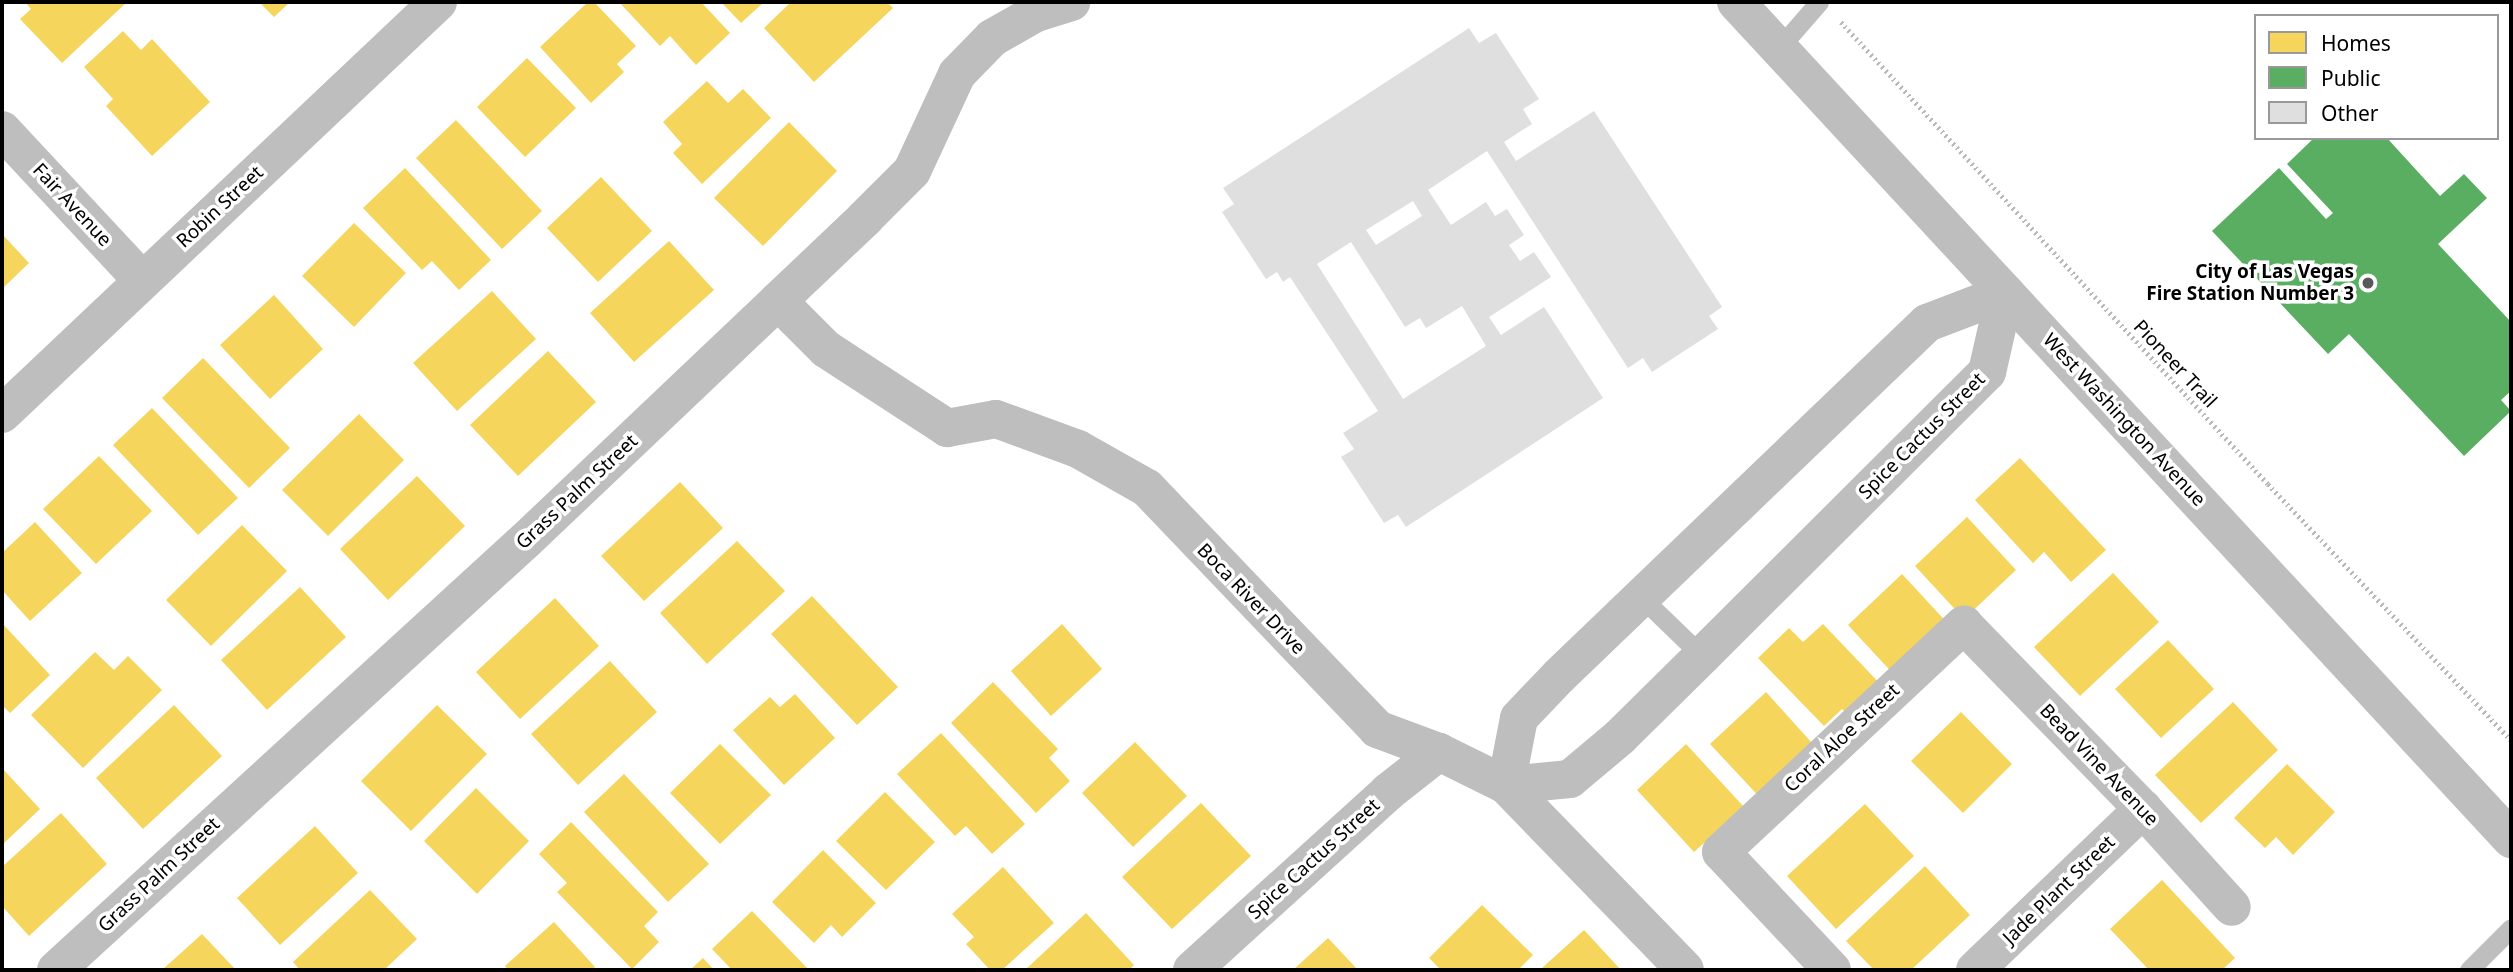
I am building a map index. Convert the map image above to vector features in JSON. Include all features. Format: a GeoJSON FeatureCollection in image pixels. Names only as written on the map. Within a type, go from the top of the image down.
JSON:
{"type":"FeatureCollection","features":[{"type":"Feature","properties":{"kind":"street","name":"Robin Street"},"geometry":{"type":"LineString","coordinates":[[2,414],[438,2]]}},
{"type":"Feature","properties":{"kind":"street","name":"Grass Palm Street"},"geometry":{"type":"LineString","coordinates":[[56,970],[526,540],[912,171],[957,74],[992,38],[1036,13],[1070,2]]}},
{"type":"Feature","properties":{"kind":"street","name":"West Washington Avenue"},"geometry":{"type":"LineString","coordinates":[[1736,2],[2005,293],[2506,824]]}},
{"type":"Feature","properties":{"kind":"street","name":"Fair Avenue"},"geometry":{"type":"LineString","coordinates":[[2,130],[142,280]]}},
{"type":"Feature","properties":{"kind":"street"},"geometry":{"type":"LineString","coordinates":[[1506,785],[1520,718],[1559,676],[1927,323],[2005,293]]}},
{"type":"Feature","properties":{"kind":"street","name":"Spice Cactus Street"},"geometry":{"type":"LineString","coordinates":[[1506,785],[1570,779],[1620,737],[1987,372],[2005,293]]}},
{"type":"Feature","properties":{"kind":"street","name":"Boca River Drive"},"geometry":{"type":"LineString","coordinates":[[778,301],[826,349],[947,428],[996,419],[1079,449],[1147,488],[1377,729],[1439,752],[1506,785],[1685,970]]}},
{"type":"Feature","properties":{"kind":"street","name":"Bead Vine Avenue"},"geometry":{"type":"LineString","coordinates":[[1964,625],[2143,809],[2232,907]]}},
{"type":"Feature","properties":{"kind":"street","name":"Coral Aloe Street"},"geometry":{"type":"LineString","coordinates":[[1832,970],[1721,852],[1964,625]]}},
{"type":"Feature","properties":{"kind":"street","name":"Spice Cactus Street"},"geometry":{"type":"LineString","coordinates":[[1192,970],[1388,792],[1439,752]]}},
{"type":"Feature","properties":{"kind":"street","name":"Jade Plant Street"},"geometry":{"type":"LineString","coordinates":[[1975,970],[2143,809]]}},
{"type":"Feature","properties":{"kind":"lane"},"geometry":{"type":"LineString","coordinates":[[1779,48],[1819,2]]}},
{"type":"Feature","properties":{"kind":"lane"},"geometry":{"type":"LineString","coordinates":[[1641,597],[1702,656]]}},
{"type":"Feature","properties":{"kind":"lane"},"geometry":{"type":"LineString","coordinates":[[2469,970],[2511,928]]}},
{"type":"Feature","properties":{"kind":"path","name":"Pioneer Trail"},"geometry":{"type":"LineString","coordinates":[[1840,21],[2268,484],[2511,740]]}},
{"type":"Feature","properties":{"kind":"building: Homes"},"geometry":{"type":"Polygon","coordinates":[[[25,2],[127,2],[62,63],[20,19],[31,9],[25,2]]]}},
{"type":"Feature","properties":{"kind":"building: Homes"},"geometry":{"type":"Polygon","coordinates":[[[259,2],[290,2],[274,17],[259,2]]]}},
{"type":"Feature","properties":{"kind":"building: Homes"},"geometry":{"type":"Polygon","coordinates":[[[588,2],[594,2],[636,46],[617,64],[624,72],[591,103],[540,47],[588,2]]]}},
{"type":"Feature","properties":{"kind":"building: Homes"},"geometry":{"type":"Polygon","coordinates":[[[619,2],[701,2],[730,33],[696,65],[670,36],[660,46],[619,2]]]}},
{"type":"Feature","properties":{"kind":"building: Homes"},"geometry":{"type":"Polygon","coordinates":[[[721,2],[764,2],[741,23],[721,2]]]}},
{"type":"Feature","properties":{"kind":"building: Homes"},"geometry":{"type":"Polygon","coordinates":[[[791,2],[887,2],[893,8],[814,82],[764,28],[791,2]]]}},
{"type":"Feature","properties":{"kind":"building: Homes"},"geometry":{"type":"Polygon","coordinates":[[[123,31],[141,50],[152,39],[210,102],[152,156],[106,106],[113,99],[84,67],[123,31]]]}},
{"type":"Feature","properties":{"kind":"building: Homes"},"geometry":{"type":"Polygon","coordinates":[[[527,58],[576,108],[525,157],[477,107],[527,58]]]}},
{"type":"Feature","properties":{"kind":"building: Homes"},"geometry":{"type":"Polygon","coordinates":[[[707,81],[728,103],[743,89],[771,118],[702,184],[673,153],[682,144],[663,122],[707,81]]]}},
{"type":"Feature","properties":{"kind":"building: Homes"},"geometry":{"type":"Polygon","coordinates":[[[456,120],[542,211],[502,249],[416,158],[456,120]]]}},
{"type":"Feature","properties":{"kind":"building: Homes"},"geometry":{"type":"Polygon","coordinates":[[[789,122],[837,171],[763,246],[714,198],[789,122]]]}},
{"type":"Feature","properties":{"kind":"building: Homes"},"geometry":{"type":"Polygon","coordinates":[[[405,168],[491,260],[459,290],[432,261],[422,270],[363,208],[405,168]]]}},
{"type":"Feature","properties":{"kind":"building: Homes"},"geometry":{"type":"Polygon","coordinates":[[[601,177],[652,231],[598,282],[547,228],[601,177]]]}},
{"type":"Feature","properties":{"kind":"building: Homes"},"geometry":{"type":"Polygon","coordinates":[[[354,223],[406,273],[354,327],[302,276],[354,223]]]}},
{"type":"Feature","properties":{"kind":"building: Homes"},"geometry":{"type":"Polygon","coordinates":[[[2,234],[29,263],[2,289],[2,234]]]}},
{"type":"Feature","properties":{"kind":"building: Homes"},"geometry":{"type":"Polygon","coordinates":[[[669,241],[714,290],[634,362],[590,313],[669,241]]]}},
{"type":"Feature","properties":{"kind":"building: Homes"},"geometry":{"type":"Polygon","coordinates":[[[492,291],[536,339],[457,411],[413,363],[492,291]]]}},
{"type":"Feature","properties":{"kind":"building: Homes"},"geometry":{"type":"Polygon","coordinates":[[[274,295],[323,349],[270,399],[220,345],[274,295]]]}},
{"type":"Feature","properties":{"kind":"building: Homes"},"geometry":{"type":"Polygon","coordinates":[[[548,351],[596,402],[518,476],[470,425],[548,351]]]}},
{"type":"Feature","properties":{"kind":"building: Homes"},"geometry":{"type":"Polygon","coordinates":[[[203,358],[290,448],[249,488],[162,398],[203,358]]]}},
{"type":"Feature","properties":{"kind":"building: Homes"},"geometry":{"type":"Polygon","coordinates":[[[152,408],[238,498],[198,535],[113,445],[152,408]]]}},
{"type":"Feature","properties":{"kind":"building: Homes"},"geometry":{"type":"Polygon","coordinates":[[[359,414],[404,460],[328,536],[282,490],[359,414]]]}},
{"type":"Feature","properties":{"kind":"building: Homes"},"geometry":{"type":"Polygon","coordinates":[[[99,456],[152,511],[96,564],[43,509],[99,456]]]}},
{"type":"Feature","properties":{"kind":"building: Homes"},"geometry":{"type":"Polygon","coordinates":[[[2020,458],[2106,550],[2071,582],[2044,552],[2033,563],[1975,500],[2020,458]]]}},
{"type":"Feature","properties":{"kind":"building: Homes"},"geometry":{"type":"Polygon","coordinates":[[[417,476],[465,526],[388,600],[340,549],[417,476]]]}},
{"type":"Feature","properties":{"kind":"building: Homes"},"geometry":{"type":"Polygon","coordinates":[[[680,482],[723,528],[644,601],[601,556],[680,482]]]}},
{"type":"Feature","properties":{"kind":"building: Homes"},"geometry":{"type":"Polygon","coordinates":[[[1967,517],[2016,570],[1964,619],[1915,566],[1967,517]]]}},
{"type":"Feature","properties":{"kind":"building: Homes"},"geometry":{"type":"Polygon","coordinates":[[[35,522],[82,573],[30,621],[2,590],[2,553],[35,522]]]}},
{"type":"Feature","properties":{"kind":"building: Homes"},"geometry":{"type":"Polygon","coordinates":[[[242,525],[287,571],[211,646],[166,600],[242,525]]]}},
{"type":"Feature","properties":{"kind":"building: Homes"},"geometry":{"type":"Polygon","coordinates":[[[737,541],[785,591],[707,664],[660,613],[737,541]]]}},
{"type":"Feature","properties":{"kind":"building: Homes"},"geometry":{"type":"Polygon","coordinates":[[[2113,573],[2159,622],[2080,696],[2034,647],[2113,573]]]}},
{"type":"Feature","properties":{"kind":"building: Homes"},"geometry":{"type":"Polygon","coordinates":[[[1902,574],[1952,628],[1898,679],[1848,625],[1902,574]]]}},
{"type":"Feature","properties":{"kind":"building: Homes"},"geometry":{"type":"Polygon","coordinates":[[[300,587],[346,637],[267,710],[221,660],[300,587]]]}},
{"type":"Feature","properties":{"kind":"building: Homes"},"geometry":{"type":"Polygon","coordinates":[[[812,596],[898,687],[857,725],[771,634],[812,596]]]}},
{"type":"Feature","properties":{"kind":"building: Homes"},"geometry":{"type":"Polygon","coordinates":[[[555,598],[599,646],[520,719],[476,672],[555,598]]]}},
{"type":"Feature","properties":{"kind":"building: Homes"},"geometry":{"type":"Polygon","coordinates":[[[2,623],[50,675],[10,713],[2,705],[2,623]]]}},
{"type":"Feature","properties":{"kind":"building: Homes"},"geometry":{"type":"Polygon","coordinates":[[[1062,624],[1102,669],[1051,716],[1011,671],[1062,624]]]}},
{"type":"Feature","properties":{"kind":"building: Homes"},"geometry":{"type":"Polygon","coordinates":[[[1823,624],[1886,690],[1853,722],[1842,709],[1824,726],[1758,658],[1789,628],[1803,642],[1823,624]]]}},
{"type":"Feature","properties":{"kind":"building: Homes"},"geometry":{"type":"Polygon","coordinates":[[[2168,640],[2214,689],[2161,738],[2115,689],[2168,640]]]}},
{"type":"Feature","properties":{"kind":"building: Homes"},"geometry":{"type":"Polygon","coordinates":[[[95,652],[114,670],[128,656],[162,690],[83,768],[31,715],[95,652]]]}},
{"type":"Feature","properties":{"kind":"building: Homes"},"geometry":{"type":"Polygon","coordinates":[[[610,661],[657,712],[578,785],[531,734],[610,661]]]}},
{"type":"Feature","properties":{"kind":"building: Homes"},"geometry":{"type":"Polygon","coordinates":[[[993,682],[1058,749],[1049,758],[1070,781],[1036,813],[951,723],[993,682]]]}},
{"type":"Feature","properties":{"kind":"building: Homes"},"geometry":{"type":"Polygon","coordinates":[[[1766,692],[1821,753],[1766,804],[1710,744],[1766,692]]]}},
{"type":"Feature","properties":{"kind":"building: Homes"},"geometry":{"type":"Polygon","coordinates":[[[795,694],[835,738],[784,785],[733,730],[770,697],[780,707],[795,694]]]}},
{"type":"Feature","properties":{"kind":"building: Homes"},"geometry":{"type":"Polygon","coordinates":[[[2233,702],[2278,750],[2201,823],[2155,775],[2233,702]]]}},
{"type":"Feature","properties":{"kind":"building: Homes"},"geometry":{"type":"Polygon","coordinates":[[[174,705],[222,756],[143,829],[96,778],[174,705]]]}},
{"type":"Feature","properties":{"kind":"building: Homes"},"geometry":{"type":"Polygon","coordinates":[[[437,705],[487,754],[411,831],[361,781],[437,705]]]}},
{"type":"Feature","properties":{"kind":"building: Homes"},"geometry":{"type":"Polygon","coordinates":[[[1961,712],[2012,764],[1963,813],[1911,761],[1961,712]]]}},
{"type":"Feature","properties":{"kind":"building: Homes"},"geometry":{"type":"Polygon","coordinates":[[[941,733],[1025,824],[992,854],[966,826],[955,836],[897,774],[941,733]]]}},
{"type":"Feature","properties":{"kind":"building: Homes"},"geometry":{"type":"Polygon","coordinates":[[[1135,742],[1187,796],[1133,847],[1082,793],[1135,742]]]}},
{"type":"Feature","properties":{"kind":"building: Homes"},"geometry":{"type":"Polygon","coordinates":[[[720,744],[771,795],[720,844],[670,793],[720,744]]]}},
{"type":"Feature","properties":{"kind":"building: Homes"},"geometry":{"type":"Polygon","coordinates":[[[1686,744],[1744,807],[1694,852],[1637,790],[1686,744]]]}},
{"type":"Feature","properties":{"kind":"building: Homes"},"geometry":{"type":"Polygon","coordinates":[[[2287,764],[2335,812],[2293,855],[2276,837],[2265,848],[2234,818],[2287,764]]]}},
{"type":"Feature","properties":{"kind":"building: Homes"},"geometry":{"type":"Polygon","coordinates":[[[2,768],[40,809],[2,845],[2,768]]]}},
{"type":"Feature","properties":{"kind":"building: Homes"},"geometry":{"type":"Polygon","coordinates":[[[624,774],[709,864],[668,902],[584,812],[624,774]]]}},
{"type":"Feature","properties":{"kind":"building: Homes"},"geometry":{"type":"Polygon","coordinates":[[[476,788],[529,841],[477,894],[424,841],[476,788]]]}},
{"type":"Feature","properties":{"kind":"building: Homes"},"geometry":{"type":"Polygon","coordinates":[[[885,792],[935,842],[886,890],[836,841],[885,792]]]}},
{"type":"Feature","properties":{"kind":"building: Homes"},"geometry":{"type":"Polygon","coordinates":[[[1201,803],[1251,856],[1172,929],[1122,877],[1201,803]]]}},
{"type":"Feature","properties":{"kind":"building: Homes"},"geometry":{"type":"Polygon","coordinates":[[[1865,804],[1914,856],[1836,929],[1787,876],[1865,804]]]}},
{"type":"Feature","properties":{"kind":"building: Homes"},"geometry":{"type":"Polygon","coordinates":[[[61,813],[107,864],[29,936],[2,906],[2,867],[61,813]]]}},
{"type":"Feature","properties":{"kind":"building: Homes"},"geometry":{"type":"Polygon","coordinates":[[[571,822],[658,912],[644,926],[659,942],[632,969],[557,892],[567,883],[539,854],[571,822]]]}},
{"type":"Feature","properties":{"kind":"building: Homes"},"geometry":{"type":"Polygon","coordinates":[[[315,826],[358,873],[280,945],[237,898],[315,826]]]}},
{"type":"Feature","properties":{"kind":"building: Homes"},"geometry":{"type":"Polygon","coordinates":[[[823,850],[876,903],[842,937],[831,925],[814,943],[772,902],[823,850]]]}},
{"type":"Feature","properties":{"kind":"building: Homes"},"geometry":{"type":"Polygon","coordinates":[[[1925,866],[1970,915],[1911,970],[1874,970],[1846,941],[1925,866]]]}},
{"type":"Feature","properties":{"kind":"building: Homes"},"geometry":{"type":"Polygon","coordinates":[[[1003,867],[1054,923],[1002,970],[990,970],[966,944],[974,937],[952,914],[1003,867]]]}},
{"type":"Feature","properties":{"kind":"building: Homes"},"geometry":{"type":"Polygon","coordinates":[[[2162,880],[2235,958],[2222,970],[2149,970],[2110,929],[2162,880]]]}},
{"type":"Feature","properties":{"kind":"building: Homes"},"geometry":{"type":"Polygon","coordinates":[[[370,890],[417,939],[384,970],[300,970],[293,962],[370,890]]]}},
{"type":"Feature","properties":{"kind":"building: Homes"},"geometry":{"type":"Polygon","coordinates":[[[1482,905],[1533,955],[1518,970],[1441,970],[1429,958],[1482,905]]]}},
{"type":"Feature","properties":{"kind":"building: Homes"},"geometry":{"type":"Polygon","coordinates":[[[752,911],[809,970],[732,970],[712,949],[752,911]]]}},
{"type":"Feature","properties":{"kind":"building: Homes"},"geometry":{"type":"Polygon","coordinates":[[[1086,913],[1134,965],[1129,970],[1025,970],[1086,913]]]}},
{"type":"Feature","properties":{"kind":"building: Homes"},"geometry":{"type":"Polygon","coordinates":[[[554,922],[595,967],[592,970],[508,970],[505,966],[554,922]]]}},
{"type":"Feature","properties":{"kind":"building: Homes"},"geometry":{"type":"Polygon","coordinates":[[[1584,930],[1621,970],[1542,968],[1584,930]]]}},
{"type":"Feature","properties":{"kind":"building: Homes"},"geometry":{"type":"Polygon","coordinates":[[[202,934],[236,970],[162,970],[202,934]]]}},
{"type":"Feature","properties":{"kind":"building: Homes"},"geometry":{"type":"Polygon","coordinates":[[[1328,938],[1358,970],[1293,970],[1328,938]]]}},
{"type":"Feature","properties":{"kind":"building: Homes"},"geometry":{"type":"Polygon","coordinates":[[[703,958],[714,970],[690,970],[703,958]]]}},
{"type":"Feature","properties":{"kind":"building: Public","name":"City of Las Vegas Fire Station Number 3"},"geometry":{"type":"Polygon","coordinates":[[[2312,140],[2389,140],[2440,196],[2464,174],[2487,198],[2438,244],[2511,322],[2511,391],[2501,400],[2511,411],[2464,456],[2349,334],[2328,354],[2212,231],[2279,168],[2326,219],[2333,213],[2287,164],[2312,140]]]}},
{"type":"Feature","properties":{"kind":"building: Other"},"geometry":{"type":"Polygon","coordinates":[[[1469,28],[1479,43],[1496,33],[1539,99],[1523,109],[1532,124],[1504,142],[1516,161],[1594,111],[1722,307],[1709,316],[1718,329],[1652,372],[1643,358],[1628,368],[1487,151],[1428,190],[1451,225],[1486,202],[1495,216],[1507,209],[1524,235],[1509,245],[1520,261],[1534,252],[1551,277],[1489,317],[1501,335],[1544,307],[1603,398],[1406,527],[1398,515],[1384,523],[1341,457],[1354,449],[1343,433],[1378,411],[1290,277],[1283,282],[1277,272],[1266,279],[1222,212],[1234,204],[1223,188],[1469,28]],[[1413,201],[1366,230],[1376,245],[1422,216],[1413,201]],[[1351,242],[1317,264],[1403,399],[1486,346],[1462,306],[1426,328],[1420,318],[1405,327],[1351,242]]]}},
{"type":"Feature","properties":{"kind":"place","name":"City of Las Vegas Fire Station Number 3"},"geometry":{"type":"Point","coordinates":[2368,283]}}]}
